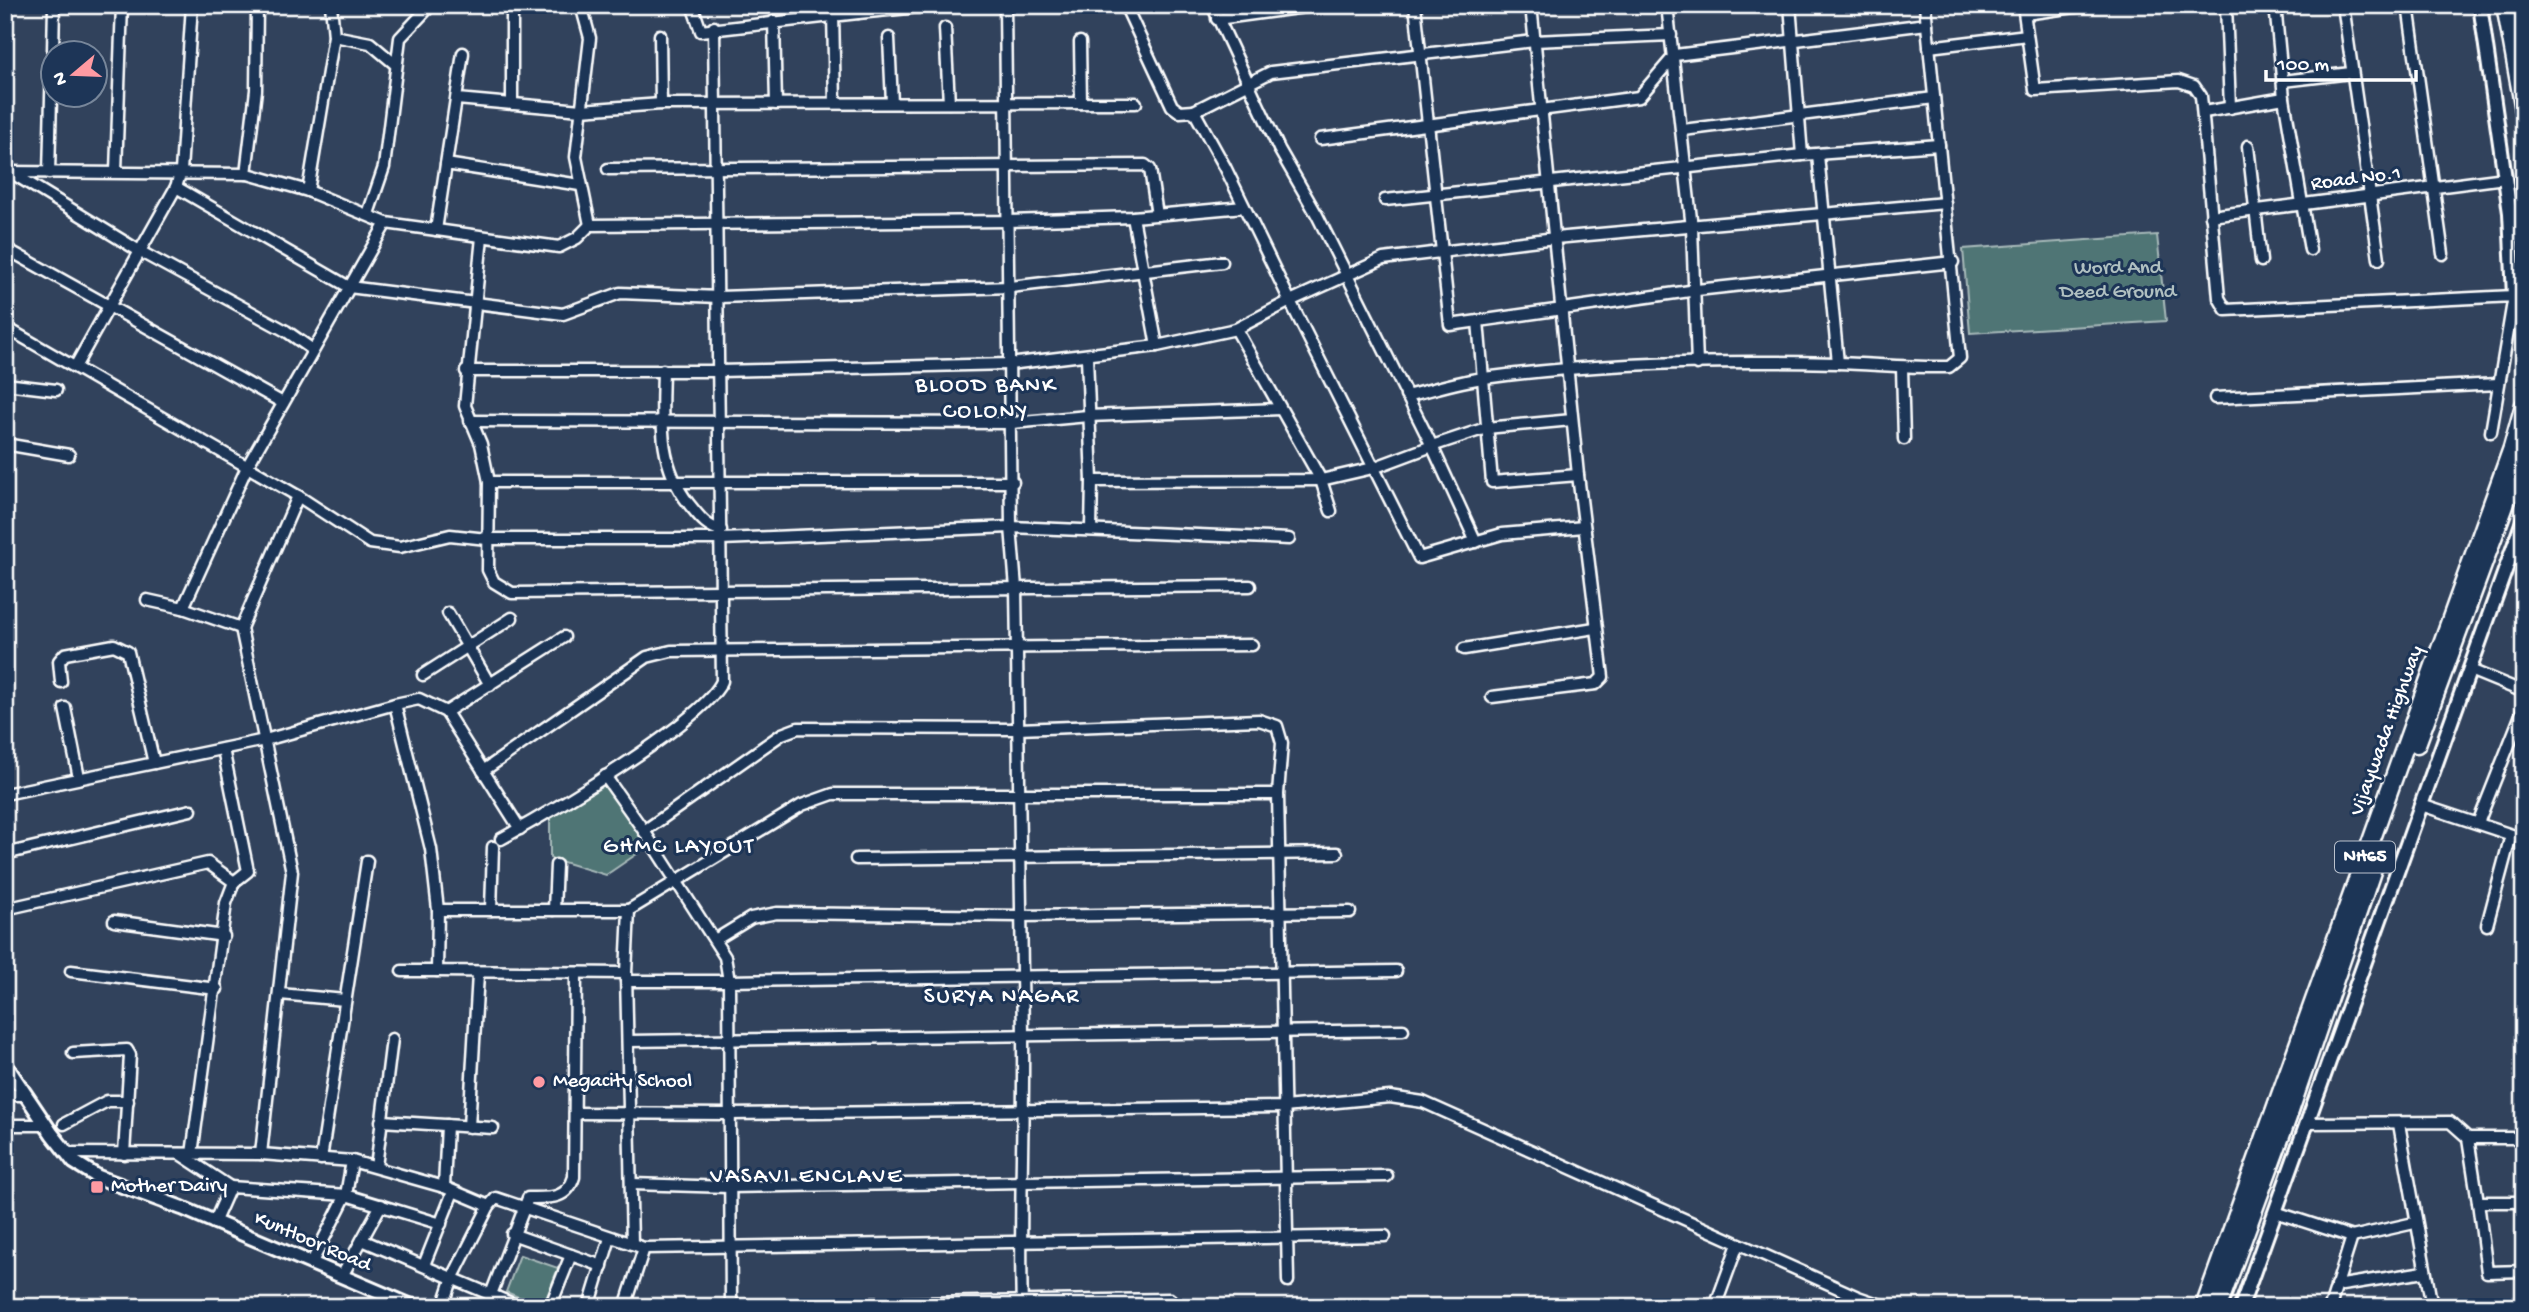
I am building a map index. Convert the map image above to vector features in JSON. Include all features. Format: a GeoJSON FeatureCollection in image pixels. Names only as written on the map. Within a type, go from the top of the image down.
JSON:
{"type":"FeatureCollection","features":[{"type":"Feature","properties":{"kind":"highway"},"geometry":{"type":"LineString","coordinates":[[2505,5],[2524,110]]}},
{"type":"Feature","properties":{"kind":"highway"},"geometry":{"type":"LineString","coordinates":[[2518,5],[2524,36]]}},
{"type":"Feature","properties":{"kind":"highway","name":"Vijaywada Highway"},"geometry":{"type":"LineString","coordinates":[[2204,1307],[2509,457],[2524,405]]}},
{"type":"Feature","properties":{"kind":"highway","name":"Vijaywada Highway"},"geometry":{"type":"LineString","coordinates":[[2218,1307],[2336,981],[2397,795],[2524,454]]}},
{"type":"Feature","properties":{"kind":"street"},"geometry":{"type":"LineString","coordinates":[[53,38],[54,5]]}},
{"type":"Feature","properties":{"kind":"street"},"geometry":{"type":"LineString","coordinates":[[116,171],[122,5]]}},
{"type":"Feature","properties":{"kind":"street"},"geometry":{"type":"LineString","coordinates":[[75,367],[176,187],[181,171],[192,5]]}},
{"type":"Feature","properties":{"kind":"street"},"geometry":{"type":"LineString","coordinates":[[246,174],[256,90],[257,5]]}},
{"type":"Feature","properties":{"kind":"street"},"geometry":{"type":"LineString","coordinates":[[308,191],[334,36],[331,5]]}},
{"type":"Feature","properties":{"kind":"street"},"geometry":{"type":"LineString","coordinates":[[368,214],[384,167],[400,38],[431,5]]}},
{"type":"Feature","properties":{"kind":"street"},"geometry":{"type":"LineString","coordinates":[[512,5],[512,104]]}},
{"type":"Feature","properties":{"kind":"street"},"geometry":{"type":"LineString","coordinates":[[581,5],[590,38],[576,157],[590,225]]}},
{"type":"Feature","properties":{"kind":"street"},"geometry":{"type":"LineString","coordinates":[[692,5],[699,29],[857,9],[939,5]]}},
{"type":"Feature","properties":{"kind":"street"},"geometry":{"type":"LineString","coordinates":[[1005,5],[1009,164],[1009,364],[1016,588],[1019,916],[1023,1036],[1023,1182],[1020,1241],[1022,1304]]}},
{"type":"Feature","properties":{"kind":"street"},"geometry":{"type":"LineString","coordinates":[[1125,5],[1172,106],[1180,112],[1194,111],[1271,72],[1534,41],[1671,35]]}},
{"type":"Feature","properties":{"kind":"street"},"geometry":{"type":"LineString","coordinates":[[1212,5],[1248,82],[1432,446],[1476,542]]}},
{"type":"Feature","properties":{"kind":"street"},"geometry":{"type":"LineString","coordinates":[[1217,19],[1320,5]]}},
{"type":"Feature","properties":{"kind":"street"},"geometry":{"type":"LineString","coordinates":[[1415,5],[1450,325],[1697,290],[1832,278],[1952,262]]}},
{"type":"Feature","properties":{"kind":"street"},"geometry":{"type":"LineString","coordinates":[[1492,697],[1600,682],[1603,677],[1572,420],[1531,5]]}},
{"type":"Feature","properties":{"kind":"street"},"geometry":{"type":"LineString","coordinates":[[1667,5],[1687,167],[1697,290],[1697,363]]}},
{"type":"Feature","properties":{"kind":"street"},"geometry":{"type":"LineString","coordinates":[[1790,5],[1802,155]]}},
{"type":"Feature","properties":{"kind":"street"},"geometry":{"type":"LineString","coordinates":[[1406,396],[1482,378],[1567,369],[1697,363],[1838,363],[1902,368],[1948,367],[1960,358],[1925,5]]}},
{"type":"Feature","properties":{"kind":"street"},"geometry":{"type":"LineString","coordinates":[[2089,5],[2024,10],[2035,90],[2179,82],[2193,86],[2202,96],[2219,298],[2226,310],[2519,297]]}},
{"type":"Feature","properties":{"kind":"street"},"geometry":{"type":"LineString","coordinates":[[2226,5],[2230,108]]}},
{"type":"Feature","properties":{"kind":"street"},"geometry":{"type":"LineString","coordinates":[[2276,5],[2284,98],[2305,206],[2310,250]]}},
{"type":"Feature","properties":{"kind":"street"},"geometry":{"type":"LineString","coordinates":[[2343,5],[2379,259]]}},
{"type":"Feature","properties":{"kind":"street"},"geometry":{"type":"LineString","coordinates":[[2408,5],[2443,254]]}},
{"type":"Feature","properties":{"kind":"street"},"geometry":{"type":"LineString","coordinates":[[2480,5],[2519,297],[2498,384],[2491,432]]}},
{"type":"Feature","properties":{"kind":"street"},"geometry":{"type":"LineString","coordinates":[[833,14],[835,103]]}},
{"type":"Feature","properties":{"kind":"street"},"geometry":{"type":"LineString","coordinates":[[774,21],[775,104]]}},
{"type":"Feature","properties":{"kind":"street"},"geometry":{"type":"LineString","coordinates":[[1320,139],[1639,97],[1675,55],[1927,24]]}},
{"type":"Feature","properties":{"kind":"street"},"geometry":{"type":"LineString","coordinates":[[491,910],[497,843],[605,776],[708,702],[722,681],[715,27]]}},
{"type":"Feature","properties":{"kind":"street"},"geometry":{"type":"LineString","coordinates":[[945,28],[949,103]]}},
{"type":"Feature","properties":{"kind":"street"},"geometry":{"type":"LineString","coordinates":[[660,35],[661,104]]}},
{"type":"Feature","properties":{"kind":"street"},"geometry":{"type":"LineString","coordinates":[[1929,47],[2027,35]]}},
{"type":"Feature","properties":{"kind":"street"},"geometry":{"type":"LineString","coordinates":[[334,36],[370,44],[395,64]]}},
{"type":"Feature","properties":{"kind":"street"},"geometry":{"type":"LineString","coordinates":[[889,38],[892,103]]}},
{"type":"Feature","properties":{"kind":"street"},"geometry":{"type":"LineString","coordinates":[[1080,41],[1081,103]]}},
{"type":"Feature","properties":{"kind":"street"},"geometry":{"type":"LineString","coordinates":[[436,230],[463,53]]}},
{"type":"Feature","properties":{"kind":"street"},"geometry":{"type":"LineString","coordinates":[[2283,81],[2351,73]]}},
{"type":"Feature","properties":{"kind":"street"},"geometry":{"type":"LineString","coordinates":[[1683,130],[1934,98]]}},
{"type":"Feature","properties":{"kind":"street"},"geometry":{"type":"LineString","coordinates":[[2204,112],[2284,98]]}},
{"type":"Feature","properties":{"kind":"street"},"geometry":{"type":"LineString","coordinates":[[457,99],[581,110],[661,104],[1136,103]]}},
{"type":"Feature","properties":{"kind":"street"},"geometry":{"type":"LineString","coordinates":[[49,173],[51,108]]}},
{"type":"Feature","properties":{"kind":"street"},"geometry":{"type":"LineString","coordinates":[[1194,111],[1419,558],[1502,534],[1584,527]]}},
{"type":"Feature","properties":{"kind":"street"},"geometry":{"type":"LineString","coordinates":[[1385,200],[1802,155],[1939,145]]}},
{"type":"Feature","properties":{"kind":"street"},"geometry":{"type":"LineString","coordinates":[[2248,146],[2261,261]]}},
{"type":"Feature","properties":{"kind":"street"},"geometry":{"type":"LineString","coordinates":[[1818,155],[1832,278],[1838,363]]}},
{"type":"Feature","properties":{"kind":"street"},"geometry":{"type":"LineString","coordinates":[[446,164],[580,185]]}},
{"type":"Feature","properties":{"kind":"street"},"geometry":{"type":"LineString","coordinates":[[608,169],[1009,164],[1149,166],[1157,215]]}},
{"type":"Feature","properties":{"kind":"street"},"geometry":{"type":"LineString","coordinates":[[7,172],[181,171],[246,174],[308,191],[386,223],[559,247],[577,238],[590,225],[1009,221],[1133,217],[1244,207]]}},
{"type":"Feature","properties":{"kind":"street"},"geometry":{"type":"LineString","coordinates":[[7,172],[141,252],[286,331],[313,350]]}},
{"type":"Feature","properties":{"kind":"street","name":"Road No.1"},"geometry":{"type":"LineString","coordinates":[[2211,216],[2255,213],[2505,178]]}},
{"type":"Feature","properties":{"kind":"street"},"geometry":{"type":"LineString","coordinates":[[176,187],[349,287],[564,314],[620,293],[719,297],[1010,288],[1222,262]]}},
{"type":"Feature","properties":{"kind":"street"},"geometry":{"type":"LineString","coordinates":[[466,371],[719,371],[1009,364],[1087,357],[1157,346],[1236,328],[1383,260],[1442,255],[1555,238],[1692,228],[1945,203]]}},
{"type":"Feature","properties":{"kind":"street"},"geometry":{"type":"LineString","coordinates":[[1133,217],[1157,346]]}},
{"type":"Feature","properties":{"kind":"street"},"geometry":{"type":"LineString","coordinates":[[183,608],[247,467],[386,223]]}},
{"type":"Feature","properties":{"kind":"street"},"geometry":{"type":"LineString","coordinates":[[482,237],[466,371],[465,406],[481,444],[489,482],[490,575],[494,582],[512,593],[1250,586]]}},
{"type":"Feature","properties":{"kind":"street"},"geometry":{"type":"LineString","coordinates":[[5,248],[283,403]]}},
{"type":"Feature","properties":{"kind":"street"},"geometry":{"type":"LineString","coordinates":[[1478,321],[1492,482],[1578,475]]}},
{"type":"Feature","properties":{"kind":"street"},"geometry":{"type":"LineString","coordinates":[[5,327],[298,496],[370,543],[385,547],[439,536],[488,539],[1012,527],[1289,538]]}},
{"type":"Feature","properties":{"kind":"street"},"geometry":{"type":"LineString","coordinates":[[1236,328],[1321,480],[1331,511]]}},
{"type":"Feature","properties":{"kind":"street"},"geometry":{"type":"LineString","coordinates":[[1087,357],[1092,481],[1091,529]]}},
{"type":"Feature","properties":{"kind":"street"},"geometry":{"type":"LineString","coordinates":[[1902,368],[1904,439]]}},
{"type":"Feature","properties":{"kind":"street"},"geometry":{"type":"LineString","coordinates":[[663,370],[662,444],[676,484],[710,527],[721,534]]}},
{"type":"Feature","properties":{"kind":"street"},"geometry":{"type":"LineString","coordinates":[[5,384],[56,390]]}},
{"type":"Feature","properties":{"kind":"street"},"geometry":{"type":"LineString","coordinates":[[2215,398],[2498,384]]}},
{"type":"Feature","properties":{"kind":"street"},"geometry":{"type":"LineString","coordinates":[[470,421],[1012,423],[1088,416],[1280,409]]}},
{"type":"Feature","properties":{"kind":"street"},"geometry":{"type":"LineString","coordinates":[[1092,481],[1321,480],[1373,468],[1486,428],[1572,420]]}},
{"type":"Feature","properties":{"kind":"street"},"geometry":{"type":"LineString","coordinates":[[5,444],[69,455]]}},
{"type":"Feature","properties":{"kind":"street"},"geometry":{"type":"LineString","coordinates":[[489,482],[1013,482]]}},
{"type":"Feature","properties":{"kind":"street"},"geometry":{"type":"LineString","coordinates":[[261,1154],[292,872],[241,628],[298,496]]}},
{"type":"Feature","properties":{"kind":"street"},"geometry":{"type":"LineString","coordinates":[[2241,1307],[2524,518]]}},
{"type":"Feature","properties":{"kind":"street"},"geometry":{"type":"LineString","coordinates":[[147,600],[183,608],[241,628]]}},
{"type":"Feature","properties":{"kind":"street"},"geometry":{"type":"LineString","coordinates":[[448,613],[490,685]]}},
{"type":"Feature","properties":{"kind":"street"},"geometry":{"type":"LineString","coordinates":[[424,676],[512,618]]}},
{"type":"Feature","properties":{"kind":"street"},"geometry":{"type":"LineString","coordinates":[[1464,649],[1595,628]]}},
{"type":"Feature","properties":{"kind":"street"},"geometry":{"type":"LineString","coordinates":[[446,712],[564,637]]}},
{"type":"Feature","properties":{"kind":"street"},"geometry":{"type":"LineString","coordinates":[[61,682],[59,661],[65,654],[114,645],[128,652],[154,763]]}},
{"type":"Feature","properties":{"kind":"street"},"geometry":{"type":"LineString","coordinates":[[484,771],[647,657],[671,651],[1252,645]]}},
{"type":"Feature","properties":{"kind":"street"},"geometry":{"type":"LineString","coordinates":[[2470,670],[2524,692]]}},
{"type":"Feature","properties":{"kind":"street"},"geometry":{"type":"LineString","coordinates":[[5,794],[265,740],[419,699],[446,712],[520,829]]}},
{"type":"Feature","properties":{"kind":"street"},"geometry":{"type":"LineString","coordinates":[[395,704],[431,849],[438,910],[437,971]]}},
{"type":"Feature","properties":{"kind":"street"},"geometry":{"type":"LineString","coordinates":[[2478,823],[2524,707]]}},
{"type":"Feature","properties":{"kind":"street"},"geometry":{"type":"LineString","coordinates":[[65,708],[79,778]]}},
{"type":"Feature","properties":{"kind":"street"},"geometry":{"type":"LineString","coordinates":[[645,831],[782,734],[798,728],[1018,729],[1269,722],[1277,726],[1281,735],[1278,794],[1288,1281]]}},
{"type":"Feature","properties":{"kind":"street"},"geometry":{"type":"LineString","coordinates":[[192,1154],[217,989],[226,903],[234,882],[248,871],[223,749]]}},
{"type":"Feature","properties":{"kind":"street"},"geometry":{"type":"LineString","coordinates":[[605,776],[645,831],[676,884],[725,957],[729,981],[731,1306],[1022,1304],[1089,1299],[1170,1299],[1178,1307]]}},
{"type":"Feature","properties":{"kind":"street"},"geometry":{"type":"LineString","coordinates":[[438,910],[629,910],[676,884],[802,805],[822,797],[855,792],[1019,795],[1278,794]]}},
{"type":"Feature","properties":{"kind":"street"},"geometry":{"type":"LineString","coordinates":[[2421,805],[2524,839]]}},
{"type":"Feature","properties":{"kind":"street"},"geometry":{"type":"LineString","coordinates":[[5,854],[191,810]]}},
{"type":"Feature","properties":{"kind":"street"},"geometry":{"type":"LineString","coordinates":[[2487,925],[2511,835]]}},
{"type":"Feature","properties":{"kind":"street"},"geometry":{"type":"LineString","coordinates":[[856,859],[1338,853]]}},
{"type":"Feature","properties":{"kind":"street"},"geometry":{"type":"LineString","coordinates":[[321,1159],[367,861]]}},
{"type":"Feature","properties":{"kind":"street"},"geometry":{"type":"LineString","coordinates":[[5,909],[208,863],[234,882]]}},
{"type":"Feature","properties":{"kind":"street"},"geometry":{"type":"LineString","coordinates":[[554,910],[556,865]]}},
{"type":"Feature","properties":{"kind":"street"},"geometry":{"type":"LineString","coordinates":[[629,910],[626,977],[632,1244]]}},
{"type":"Feature","properties":{"kind":"street"},"geometry":{"type":"LineString","coordinates":[[715,940],[751,918],[764,914],[1019,916],[1280,910],[1350,912]]}},
{"type":"Feature","properties":{"kind":"street"},"geometry":{"type":"LineString","coordinates":[[114,922],[223,936]]}},
{"type":"Feature","properties":{"kind":"street"},"geometry":{"type":"LineString","coordinates":[[71,971],[217,989]]}},
{"type":"Feature","properties":{"kind":"street"},"geometry":{"type":"LineString","coordinates":[[402,971],[576,974],[729,981],[1396,971]]}},
{"type":"Feature","properties":{"kind":"street"},"geometry":{"type":"LineString","coordinates":[[469,1127],[478,974]]}},
{"type":"Feature","properties":{"kind":"street"},"geometry":{"type":"LineString","coordinates":[[490,1297],[522,1207],[528,1198],[562,1195],[570,1189],[574,1177],[576,974]]}},
{"type":"Feature","properties":{"kind":"street"},"geometry":{"type":"LineString","coordinates":[[280,993],[345,1000]]}},
{"type":"Feature","properties":{"kind":"street"},"geometry":{"type":"LineString","coordinates":[[629,1041],[1403,1030]]}},
{"type":"Feature","properties":{"kind":"street"},"geometry":{"type":"LineString","coordinates":[[376,1167],[392,1039]]}},
{"type":"Feature","properties":{"kind":"street"},"geometry":{"type":"LineString","coordinates":[[73,1053],[127,1050],[130,1055],[124,1154]]}},
{"type":"Feature","properties":{"kind":"street","name":"Kuntloor Road"},"geometry":{"type":"LineString","coordinates":[[5,1064],[68,1153],[98,1177],[312,1262],[414,1307]]}},
{"type":"Feature","properties":{"kind":"street"},"geometry":{"type":"LineString","coordinates":[[5,1095],[26,1095]]}},
{"type":"Feature","properties":{"kind":"street"},"geometry":{"type":"LineString","coordinates":[[575,1113],[1022,1112],[1284,1107],[1390,1097],[1423,1102],[1738,1244],[1887,1307]]}},
{"type":"Feature","properties":{"kind":"street"},"geometry":{"type":"LineString","coordinates":[[64,1124],[107,1101],[128,1101]]}},
{"type":"Feature","properties":{"kind":"street"},"geometry":{"type":"LineString","coordinates":[[382,1121],[493,1128]]}},
{"type":"Feature","properties":{"kind":"street"},"geometry":{"type":"LineString","coordinates":[[2308,1123],[2451,1122],[2468,1138],[2487,1272],[2524,1271]]}},
{"type":"Feature","properties":{"kind":"street"},"geometry":{"type":"LineString","coordinates":[[2399,1124],[2414,1223],[2432,1307]]}},
{"type":"Feature","properties":{"kind":"street"},"geometry":{"type":"LineString","coordinates":[[5,1125],[46,1125]]}},
{"type":"Feature","properties":{"kind":"street"},"geometry":{"type":"LineString","coordinates":[[424,1265],[441,1224],[449,1189],[447,1125]]}},
{"type":"Feature","properties":{"kind":"street"},"geometry":{"type":"LineString","coordinates":[[2468,1138],[2524,1138]]}},
{"type":"Feature","properties":{"kind":"street"},"geometry":{"type":"LineString","coordinates":[[68,1153],[261,1154],[352,1161],[449,1189],[489,1206]]}},
{"type":"Feature","properties":{"kind":"street"},"geometry":{"type":"LineString","coordinates":[[180,1154],[230,1187],[346,1195],[441,1224]]}},
{"type":"Feature","properties":{"kind":"street"},"geometry":{"type":"LineString","coordinates":[[312,1262],[346,1195],[352,1161]]}},
{"type":"Feature","properties":{"kind":"street"},"geometry":{"type":"LineString","coordinates":[[632,1184],[729,1187],[1387,1176]]}},
{"type":"Feature","properties":{"kind":"street"},"geometry":{"type":"LineString","coordinates":[[214,1223],[230,1187]]}},
{"type":"Feature","properties":{"kind":"street"},"geometry":{"type":"LineString","coordinates":[[443,1307],[453,1277],[489,1206],[496,1198],[644,1248],[1385,1236]]}},
{"type":"Feature","properties":{"kind":"street"},"geometry":{"type":"LineString","coordinates":[[2477,1202],[2524,1202]]}},
{"type":"Feature","properties":{"kind":"street"},"geometry":{"type":"LineString","coordinates":[[342,1276],[381,1205]]}},
{"type":"Feature","properties":{"kind":"street"},"geometry":{"type":"LineString","coordinates":[[2276,1212],[2352,1237],[2414,1223]]}},
{"type":"Feature","properties":{"kind":"street"},"geometry":{"type":"LineString","coordinates":[[512,1234],[602,1266]]}},
{"type":"Feature","properties":{"kind":"street"},"geometry":{"type":"LineString","coordinates":[[2330,1307],[2352,1237]]}},
{"type":"Feature","properties":{"kind":"street"},"geometry":{"type":"LineString","coordinates":[[593,1306],[611,1238]]}},
{"type":"Feature","properties":{"kind":"street"},"geometry":{"type":"LineString","coordinates":[[362,1240],[453,1277],[490,1297],[520,1307]]}},
{"type":"Feature","properties":{"kind":"street"},"geometry":{"type":"LineString","coordinates":[[1715,1307],[1738,1244]]}},
{"type":"Feature","properties":{"kind":"street"},"geometry":{"type":"LineString","coordinates":[[625,1307],[644,1248]]}},
{"type":"Feature","properties":{"kind":"street"},"geometry":{"type":"LineString","coordinates":[[550,1307],[571,1255]]}},
{"type":"Feature","properties":{"kind":"street"},"geometry":{"type":"LineString","coordinates":[[2336,1286],[2424,1272]]}},
{"type":"Feature","properties":{"kind":"street"},"geometry":{"type":"LineString","coordinates":[[1089,1299],[1098,1307]]}},
{"type":"Feature","properties":{"kind":"green space","name":"Word And Deed Ground"},"geometry":{"type":"Polygon","coordinates":[[[2157,235],[2166,321],[1970,333],[1963,249],[2157,235]]]}},
{"type":"Feature","properties":{"kind":"green space"},"geometry":{"type":"Polygon","coordinates":[[[604,783],[647,847],[606,875],[550,858],[550,810],[604,783]]]}},
{"type":"Feature","properties":{"kind":"green space"},"geometry":{"type":"Polygon","coordinates":[[[520,1255],[558,1268],[543,1307],[506,1292],[520,1255]]]}},
{"type":"Feature","properties":{"kind":"place","name":"Megacity School"},"geometry":{"type":"Point","coordinates":[539,1082]}},
{"type":"Feature","properties":{"kind":"place","name":"Mother Dairy"},"geometry":{"type":"Point","coordinates":[97,1187]}},
{"type":"Feature","properties":{"kind":"district","name":"BLOOD BANK COLONY"},"geometry":{"type":"Point","coordinates":[986,399]}},
{"type":"Feature","properties":{"kind":"district","name":"GHMC LAYOUT"},"geometry":{"type":"Point","coordinates":[679,847]}},
{"type":"Feature","properties":{"kind":"district","name":"SURYA NAGAR"},"geometry":{"type":"Point","coordinates":[1002,997]}},
{"type":"Feature","properties":{"kind":"district","name":"VASAVI ENCLAVE"},"geometry":{"type":"Point","coordinates":[807,1177]}}]}
